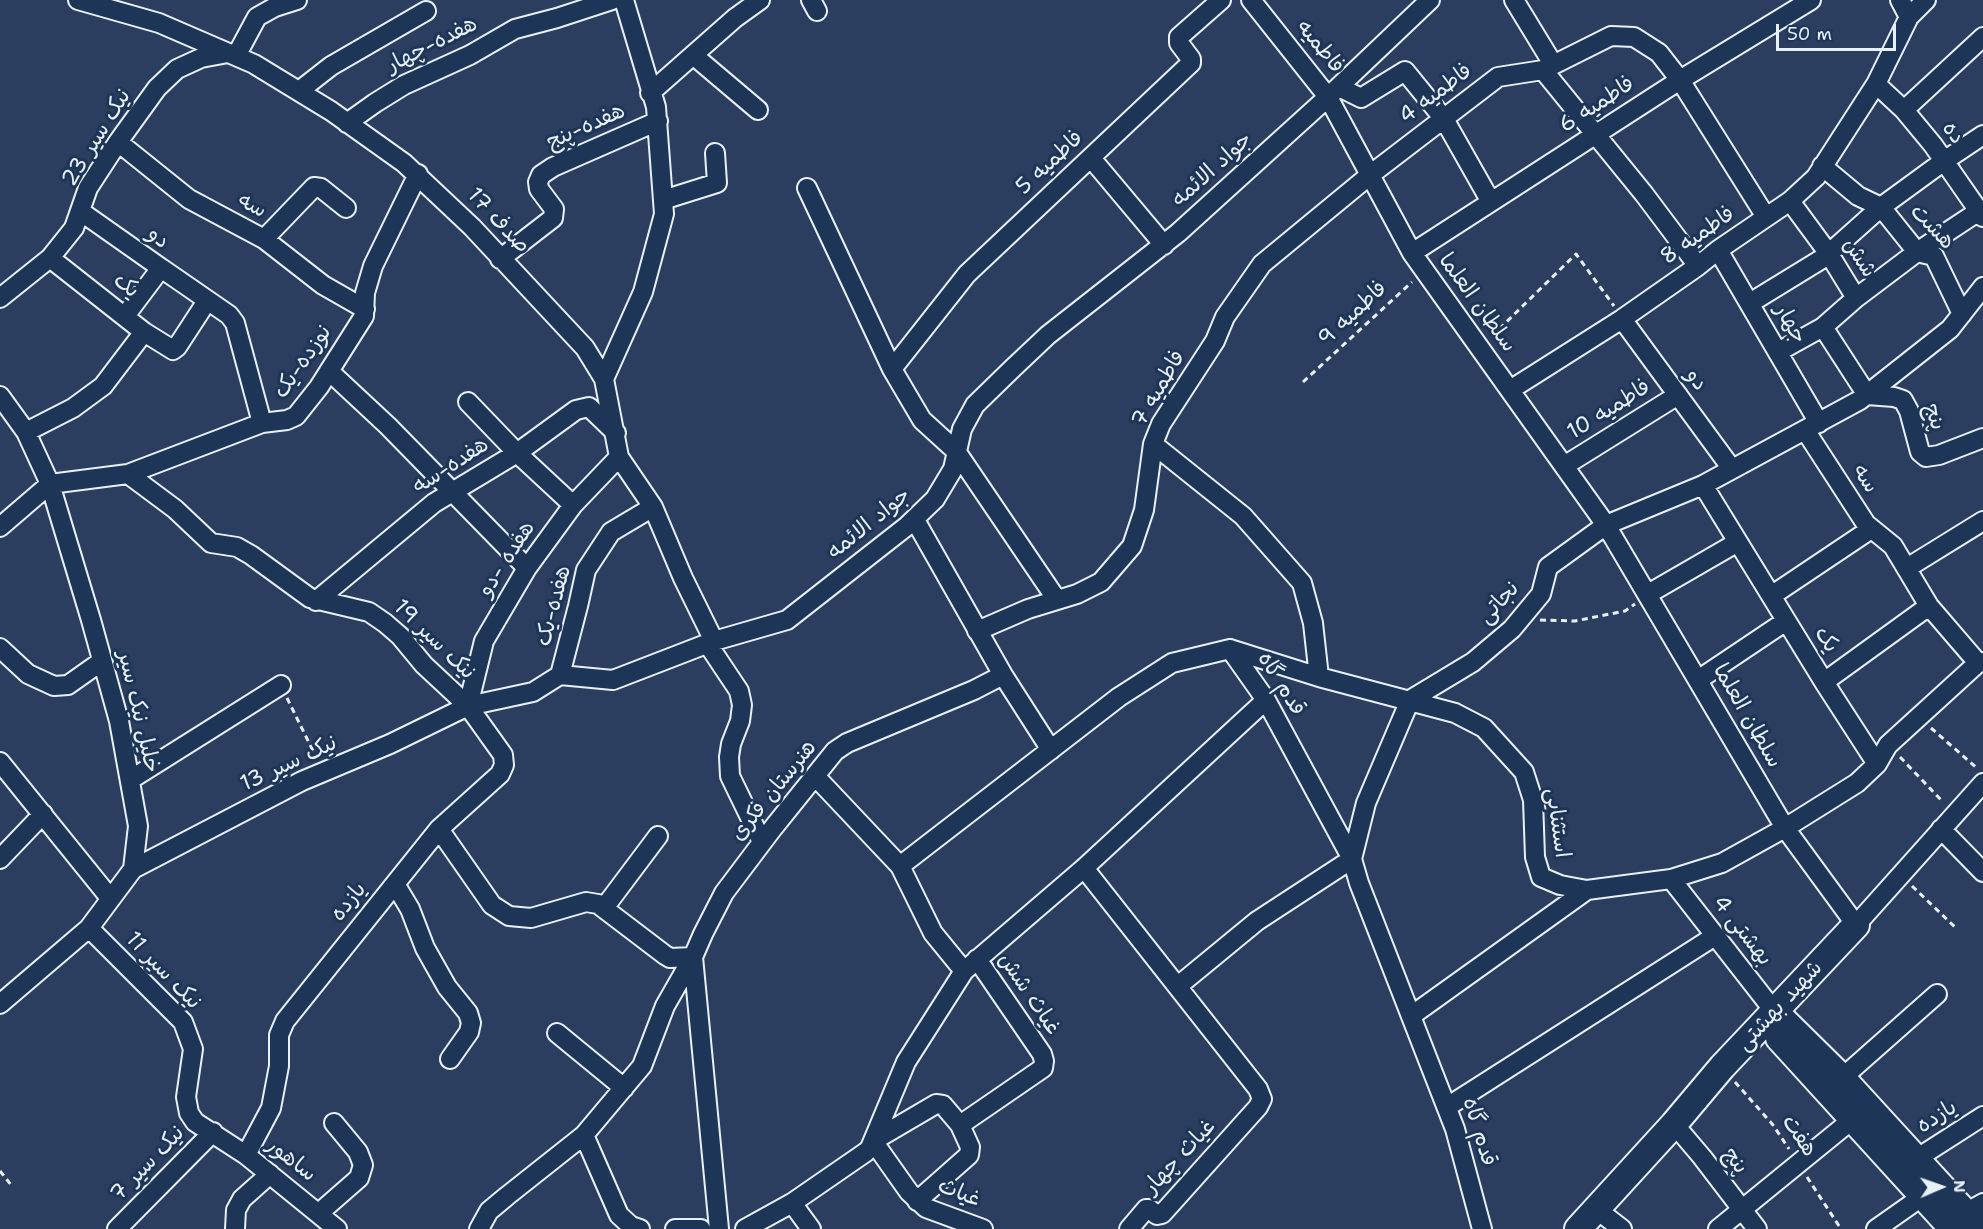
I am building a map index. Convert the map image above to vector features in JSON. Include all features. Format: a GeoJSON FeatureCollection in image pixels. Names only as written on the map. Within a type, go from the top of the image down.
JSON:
{"type":"FeatureCollection","features":[{"type":"Feature","properties":{"kind":"street","name":"صدف 17"},"geometry":{"type":"LineString","coordinates":[[78,0],[129,6],[159,23],[254,64],[347,123],[418,174],[472,227],[585,348],[604,379],[619,457],[653,507],[710,642],[739,691],[742,705],[740,721],[731,744],[730,776],[762,842]]}},
{"type":"Feature","properties":{"kind":"street"},"geometry":{"type":"LineString","coordinates":[[232,54],[257,17],[275,7],[297,0]]}},
{"type":"Feature","properties":{"kind":"street","name":"هفده-چهار"},"geometry":{"type":"LineString","coordinates":[[347,123],[404,85],[470,55],[515,29],[612,0]]}},
{"type":"Feature","properties":{"kind":"street"},"geometry":{"type":"LineString","coordinates":[[604,379],[643,292],[664,214],[658,121],[624,0]]}},
{"type":"Feature","properties":{"kind":"street"},"geometry":{"type":"LineString","coordinates":[[650,93],[735,18],[760,0]]}},
{"type":"Feature","properties":{"kind":"street","name":"فاطمیه 5"},"geometry":{"type":"LineString","coordinates":[[892,369],[967,274],[1191,63],[1191,59],[1179,43],[1179,37],[1221,0]]}},
{"type":"Feature","properties":{"kind":"street","name":"فاطمیه"},"geometry":{"type":"LineString","coordinates":[[1251,0],[1334,92]]}},
{"type":"Feature","properties":{"kind":"street","name":"جواد الائمه"},"geometry":{"type":"LineString","coordinates":[[560,675],[614,680],[710,642],[787,620],[915,520],[935,499],[953,469],[962,429],[975,405],[982,398],[1048,335],[1164,245],[1334,92],[1430,0]]}},
{"type":"Feature","properties":{"kind":"street"},"geometry":{"type":"LineString","coordinates":[[1514,0],[1548,67],[1594,135],[1644,194],[1698,266]]}},
{"type":"Feature","properties":{"kind":"street","name":"فاطمیه 6"},"geometry":{"type":"LineString","coordinates":[[1412,253],[1680,80],[1811,0]]}},
{"type":"Feature","properties":{"kind":"street"},"geometry":{"type":"LineString","coordinates":[[1900,0],[1909,17]]}},
{"type":"Feature","properties":{"kind":"street","name":"فاطمیه 8"},"geometry":{"type":"LineString","coordinates":[[1510,390],[1622,319],[1790,201],[1816,177],[1876,84],[1909,17],[1926,0]]}},
{"type":"Feature","properties":{"kind":"street"},"geometry":{"type":"LineString","coordinates":[[298,91],[331,66],[426,10]]}},
{"type":"Feature","properties":{"kind":"street","name":"فاطمیه 4"},"geometry":{"type":"LineString","coordinates":[[1370,175],[1498,77],[1548,67],[1611,36],[1634,37],[1659,53],[1680,80],[1766,217]]}},
{"type":"Feature","properties":{"kind":"street"},"geometry":{"type":"LineString","coordinates":[[1904,110],[1983,37]]}},
{"type":"Feature","properties":{"kind":"street","name":"نیک سیر 23"},"geometry":{"type":"LineString","coordinates":[[0,298],[50,258],[74,228],[88,189],[157,88],[177,69],[201,58],[232,54]]}},
{"type":"Feature","properties":{"kind":"street"},"geometry":{"type":"LineString","coordinates":[[693,55],[758,110]]}},
{"type":"Feature","properties":{"kind":"street"},"geometry":{"type":"LineString","coordinates":[[1334,92],[1361,98],[1405,70],[1444,119],[1491,202]]}},
{"type":"Feature","properties":{"kind":"street","name":"ده"},"geometry":{"type":"LineString","coordinates":[[1876,84],[1904,110],[1944,161],[1981,214]]}},
{"type":"Feature","properties":{"kind":"street","name":"سلطان العلما"},"geometry":{"type":"LineString","coordinates":[[1334,92],[1370,175],[1412,253],[1606,525],[1785,828],[1856,925]]}},
{"type":"Feature","properties":{"kind":"street","name":"هفده-پنج"},"geometry":{"type":"LineString","coordinates":[[500,258],[553,218],[554,209],[539,189],[538,182],[541,175],[553,167],[658,121]]}},
{"type":"Feature","properties":{"kind":"street"},"geometry":{"type":"LineString","coordinates":[[1750,303],[1829,254],[1881,207],[1983,135]]}},
{"type":"Feature","properties":{"kind":"street","name":"سه"},"geometry":{"type":"LineString","coordinates":[[118,142],[189,199],[264,239],[323,285],[365,309]]}},
{"type":"Feature","properties":{"kind":"street"},"geometry":{"type":"LineString","coordinates":[[663,200],[717,183],[715,153]]}},
{"type":"Feature","properties":{"kind":"street"},"geometry":{"type":"LineString","coordinates":[[1091,158],[1164,245]]}},
{"type":"Feature","properties":{"kind":"street","name":"هشت"},"geometry":{"type":"LineString","coordinates":[[1822,166],[1858,196],[1881,207],[1917,252],[1934,256],[1962,314]]}},
{"type":"Feature","properties":{"kind":"street","name":"نوزده-یک"},"geometry":{"type":"LineString","coordinates":[[128,474],[262,423],[287,420],[296,416],[319,387],[364,316],[365,293],[373,266],[418,174]]}},
{"type":"Feature","properties":{"kind":"street","name":"فاطمیه 7"},"geometry":{"type":"LineString","coordinates":[[977,631],[1077,594],[1101,582],[1132,546],[1144,510],[1154,444],[1161,424],[1215,341],[1225,317],[1262,264],[1370,175]]}},
{"type":"Feature","properties":{"kind":"street"},"geometry":{"type":"LineString","coordinates":[[264,239],[314,187],[321,188],[346,208]]}},
{"type":"Feature","properties":{"kind":"street"},"geometry":{"type":"LineString","coordinates":[[807,188],[892,369],[922,420],[956,451],[1056,600]]}},
{"type":"Feature","properties":{"kind":"street","name":"شش"},"geometry":{"type":"LineString","coordinates":[[1778,352],[1823,327],[1856,298],[1829,254],[1790,201]]}},
{"type":"Feature","properties":{"kind":"street","name":"دو"},"geometry":{"type":"LineString","coordinates":[[80,212],[161,268],[125,316]]}},
{"type":"Feature","properties":{"kind":"street"},"geometry":{"type":"LineString","coordinates":[[1856,298],[1917,252],[1981,214]]}},
{"type":"Feature","properties":{"kind":"street","name":"جهار"},"geometry":{"type":"LineString","coordinates":[[1718,250],[1778,352],[1812,427]]}},
{"type":"Feature","properties":{"kind":"street","name":"یک"},"geometry":{"type":"LineString","coordinates":[[50,258],[144,332],[173,350],[207,301]]}},
{"type":"Feature","properties":{"kind":"street"},"geometry":{"type":"LineString","coordinates":[[161,268],[229,315],[235,323],[262,423]]}},
{"type":"Feature","properties":{"kind":"street"},"geometry":{"type":"LineString","coordinates":[[1606,525],[1702,486],[1867,395],[1950,329],[1983,287]]}},
{"type":"Feature","properties":{"kind":"street","name":"دو"},"geometry":{"type":"LineString","coordinates":[[1622,319],[1732,469]]}},
{"type":"Feature","properties":{"kind":"street"},"geometry":{"type":"LineString","coordinates":[[1823,327],[1867,395]]}},
{"type":"Feature","properties":{"kind":"street"},"geometry":{"type":"LineString","coordinates":[[26,432],[73,408],[103,386],[144,332]]}},
{"type":"Feature","properties":{"kind":"street"},"geometry":{"type":"LineString","coordinates":[[328,371],[388,426],[451,493],[527,568]]}},
{"type":"Feature","properties":{"kind":"street","name":"پنج"},"geometry":{"type":"LineString","coordinates":[[1867,395],[1904,400],[1920,452],[1926,457],[1940,455],[1982,439]]}},
{"type":"Feature","properties":{"kind":"street","name":"فاطمیه 10"},"geometry":{"type":"LineString","coordinates":[[1564,466],[1678,396]]}},
{"type":"Feature","properties":{"kind":"street"},"geometry":{"type":"LineString","coordinates":[[468,402],[517,453],[573,505]]}},
{"type":"Feature","properties":{"kind":"street","name":"خلیل نیک سیر"},"geometry":{"type":"LineString","coordinates":[[3,405],[26,432],[50,484],[102,661],[118,721],[138,826],[133,869]]}},
{"type":"Feature","properties":{"kind":"street","name":"هفده-سه"},"geometry":{"type":"LineString","coordinates":[[316,601],[434,503],[517,453],[582,407],[589,407],[616,433]]}},
{"type":"Feature","properties":{"kind":"street","name":"سه"},"geometry":{"type":"LineString","coordinates":[[1812,427],[1871,529],[1893,546],[1908,567],[1929,606],[1981,662]]}},
{"type":"Feature","properties":{"kind":"street"},"geometry":{"type":"LineString","coordinates":[[1154,444],[1243,516],[1302,583],[1312,623],[1319,677]]}},
{"type":"Feature","properties":{"kind":"street","name":"هفده -دو"},"geometry":{"type":"LineString","coordinates":[[468,706],[484,641],[527,568],[573,505],[619,457]]}},
{"type":"Feature","properties":{"kind":"street"},"geometry":{"type":"LineString","coordinates":[[0,527],[50,484],[128,474]]}},
{"type":"Feature","properties":{"kind":"street","name":"نیک سیر 19"},"geometry":{"type":"LineString","coordinates":[[128,474],[175,509],[212,543],[237,547],[252,555],[316,601],[369,612],[400,636],[424,665],[468,706]]}},
{"type":"Feature","properties":{"kind":"street","name":"یک"},"geometry":{"type":"LineString","coordinates":[[1702,486],[1877,764]]}},
{"type":"Feature","properties":{"kind":"street","name":"هفده-یک"},"geometry":{"type":"LineString","coordinates":[[560,675],[586,570],[611,532],[653,507]]}},
{"type":"Feature","properties":{"kind":"street"},"geometry":{"type":"LineString","coordinates":[[915,520],[1002,675],[1051,750]]}},
{"type":"Feature","properties":{"kind":"street"},"geometry":{"type":"LineString","coordinates":[[1908,567],[1983,521]]}},
{"type":"Feature","properties":{"kind":"street","name":"نجاتی"},"geometry":{"type":"LineString","coordinates":[[1410,700],[1473,662],[1512,629],[1541,594],[1548,567],[1606,525]]}},
{"type":"Feature","properties":{"kind":"street"},"geometry":{"type":"LineString","coordinates":[[1770,596],[1871,529]]}},
{"type":"Feature","properties":{"kind":"street"},"geometry":{"type":"LineString","coordinates":[[1648,594],[1737,542]]}},
{"type":"Feature","properties":{"kind":"street"},"geometry":{"type":"LineString","coordinates":[[1824,682],[1929,606]]}},
{"type":"Feature","properties":{"kind":"street"},"geometry":{"type":"LineString","coordinates":[[1698,680],[1786,621]]}},
{"type":"Feature","properties":{"kind":"street"},"geometry":{"type":"LineString","coordinates":[[0,648],[28,674],[60,687],[68,685],[102,661]]}},
{"type":"Feature","properties":{"kind":"street","name":"استثنایی"},"geometry":{"type":"LineString","coordinates":[[1230,649],[1319,677],[1455,713],[1484,728],[1524,772],[1533,800],[1535,857],[1541,877],[1560,885],[1587,890],[1671,879],[1722,863],[1785,828],[1857,783],[1877,764]]}},
{"type":"Feature","properties":{"kind":"street","name":"قدم گاه"},"geometry":{"type":"LineString","coordinates":[[900,866],[1119,697],[1173,663],[1230,649],[1266,700],[1352,859],[1359,883],[1455,1129],[1478,1227]]}},
{"type":"Feature","properties":{"kind":"street"},"geometry":{"type":"LineString","coordinates":[[1877,764],[1888,745],[1981,662]]}},
{"type":"Feature","properties":{"kind":"street"},"geometry":{"type":"LineString","coordinates":[[468,706],[533,692],[560,675]]}},
{"type":"Feature","properties":{"kind":"street","name":"هنرستان فکری"},"geometry":{"type":"LineString","coordinates":[[479,1229],[489,1211],[584,1135],[642,1066],[665,1006],[693,957],[724,893],[835,751],[847,743],[974,690],[1002,675]]}},
{"type":"Feature","properties":{"kind":"street"},"geometry":{"type":"LineString","coordinates":[[130,780],[281,685]]}},
{"type":"Feature","properties":{"kind":"street"},"geometry":{"type":"LineString","coordinates":[[745,1229],[792,1203],[862,1156],[870,1148],[906,1062],[970,965],[1084,868],[1266,700]]}},
{"type":"Feature","properties":{"kind":"street"},"geometry":{"type":"LineString","coordinates":[[1084,868],[1178,986],[1257,921],[1352,859],[1366,803],[1410,700]]}},
{"type":"Feature","properties":{"kind":"street","name":"نیک سیر 13"},"geometry":{"type":"LineString","coordinates":[[133,869],[302,781],[390,744],[468,706]]}},
{"type":"Feature","properties":{"kind":"street","name":"یازده"},"geometry":{"type":"LineString","coordinates":[[246,1155],[271,1108],[279,1066],[279,1035],[285,1021],[439,830],[500,774],[504,765],[503,755],[468,706]]}},
{"type":"Feature","properties":{"kind":"street"},"geometry":{"type":"LineString","coordinates":[[0,762],[110,898]]}},
{"type":"Feature","properties":{"kind":"street"},"geometry":{"type":"LineString","coordinates":[[815,776],[900,866]]}},
{"type":"Feature","properties":{"kind":"street","name":"شهید بهشتی"},"geometry":{"type":"LineString","coordinates":[[1578,1229],[1674,1124],[1722,1067],[1856,925],[1983,783]]}},
{"type":"Feature","properties":{"kind":"street"},"geometry":{"type":"LineString","coordinates":[[0,859],[43,814]]}},
{"type":"Feature","properties":{"kind":"street"},"geometry":{"type":"LineString","coordinates":[[1941,829],[1983,873]]}},
{"type":"Feature","properties":{"kind":"street"},"geometry":{"type":"LineString","coordinates":[[439,830],[492,905],[509,916],[531,918],[586,902],[598,903],[664,955],[670,958],[693,957],[719,1229]]}},
{"type":"Feature","properties":{"kind":"street"},"geometry":{"type":"LineString","coordinates":[[604,908],[658,836]]}},
{"type":"Feature","properties":{"kind":"street","name":"غیاث شش"},"geometry":{"type":"LineString","coordinates":[[900,866],[933,933],[970,965],[1044,1061],[1043,1068],[960,1125]]}},
{"type":"Feature","properties":{"kind":"street"},"geometry":{"type":"LineString","coordinates":[[0,1004],[88,928],[133,869]]}},
{"type":"Feature","properties":{"kind":"street","name":"بهشتی 4"},"geometry":{"type":"LineString","coordinates":[[1671,879],[1715,936],[1769,1017]]}},
{"type":"Feature","properties":{"kind":"street"},"geometry":{"type":"LineString","coordinates":[[395,884],[410,909],[425,948],[447,987],[468,1013],[471,1023],[469,1032],[450,1059]]}},
{"type":"Feature","properties":{"kind":"street"},"geometry":{"type":"LineString","coordinates":[[1411,1016],[1587,890]]}},
{"type":"Feature","properties":{"kind":"street","name":"نیک سیر 11"},"geometry":{"type":"LineString","coordinates":[[88,928],[183,1022],[193,1049],[186,1097],[189,1113],[195,1122],[213,1132]]}},
{"type":"Feature","properties":{"kind":"street"},"geometry":{"type":"LineString","coordinates":[[1447,1107],[1715,936]]}},
{"type":"Feature","properties":{"kind":"street","name":"غیاث چهار"},"geometry":{"type":"LineString","coordinates":[[1129,1229],[1146,1209],[1158,1215],[1162,1214],[1258,1107],[1262,1099],[1258,1089],[1178,986]]}},
{"type":"Feature","properties":{"kind":"street"},"geometry":{"type":"LineString","coordinates":[[1842,1078],[1937,993]]}},
{"type":"Feature","properties":{"kind":"street"},"geometry":{"type":"LineString","coordinates":[[1769,1017],[1842,1078],[1908,1165],[1923,1196],[1970,1219]]}},
{"type":"Feature","properties":{"kind":"street"},"geometry":{"type":"LineString","coordinates":[[1769,1017],[1853,1119],[1970,1219]]}},
{"type":"Feature","properties":{"kind":"street"},"geometry":{"type":"LineString","coordinates":[[557,1033],[624,1088]]}},
{"type":"Feature","properties":{"kind":"street"},"geometry":{"type":"LineString","coordinates":[[936,1104],[943,1106],[960,1125],[970,1147],[969,1155],[917,1201],[873,1141],[936,1104]]}},
{"type":"Feature","properties":{"kind":"street"},"geometry":{"type":"LineString","coordinates":[[1718,1229],[1853,1119]]}},
{"type":"Feature","properties":{"kind":"street","name":"یازده"},"geometry":{"type":"LineString","coordinates":[[1908,1165],[1982,1120]]}},
{"type":"Feature","properties":{"kind":"street"},"geometry":{"type":"LineString","coordinates":[[319,1213],[359,1178],[363,1165],[358,1152],[334,1123]]}},
{"type":"Feature","properties":{"kind":"street","name":"پنج"},"geometry":{"type":"LineString","coordinates":[[1674,1124],[1757,1229]]}},
{"type":"Feature","properties":{"kind":"street","name":"ساهور"},"geometry":{"type":"LineString","coordinates":[[213,1132],[246,1155],[337,1229]]}},
{"type":"Feature","properties":{"kind":"street","name":"نیک سیر 7"},"geometry":{"type":"LineString","coordinates":[[117,1229],[213,1132]]}},
{"type":"Feature","properties":{"kind":"street"},"geometry":{"type":"LineString","coordinates":[[584,1135],[619,1215],[631,1226],[640,1229]]}},
{"type":"Feature","properties":{"kind":"street"},"geometry":{"type":"LineString","coordinates":[[235,1229],[236,1210],[242,1198],[270,1174]]}},
{"type":"Feature","properties":{"kind":"street"},"geometry":{"type":"LineString","coordinates":[[1876,1229],[1923,1196]]}},
{"type":"Feature","properties":{"kind":"street","name":"غیاث"},"geometry":{"type":"LineString","coordinates":[[917,1201],[926,1208],[983,1229]]}},
{"type":"Feature","properties":{"kind":"street"},"geometry":{"type":"LineString","coordinates":[[792,1203],[811,1229]]}},
{"type":"Feature","properties":{"kind":"street"},"geometry":{"type":"LineString","coordinates":[[1596,1209],[1622,1229]]}},
{"type":"Feature","properties":{"kind":"street"},"geometry":{"type":"LineString","coordinates":[[675,1229],[701,1229]]}},
{"type":"Feature","properties":{"kind":"path"},"geometry":{"type":"LineString","coordinates":[[1480,348],[1576,254],[1622,319]]}},
{"type":"Feature","properties":{"kind":"path","name":"فاطمیه 9"},"geometry":{"type":"LineString","coordinates":[[1303,382],[1425,271]]}},
{"type":"Feature","properties":{"kind":"path"},"geometry":{"type":"LineString","coordinates":[[1520,620],[1575,621],[1625,611],[1648,594]]}},
{"type":"Feature","properties":{"kind":"path"},"geometry":{"type":"LineString","coordinates":[[281,685],[323,772]]}},
{"type":"Feature","properties":{"kind":"path"},"geometry":{"type":"LineString","coordinates":[[1918,717],[1983,773]]}},
{"type":"Feature","properties":{"kind":"path"},"geometry":{"type":"LineString","coordinates":[[1888,745],[1955,814]]}},
{"type":"Feature","properties":{"kind":"path"},"geometry":{"type":"LineString","coordinates":[[1900,875],[1956,928]]}},
{"type":"Feature","properties":{"kind":"path","name":"هفت"},"geometry":{"type":"LineString","coordinates":[[1722,1067],[1773,1125],[1841,1229]]}},
{"type":"Feature","properties":{"kind":"path"},"geometry":{"type":"LineString","coordinates":[[0,1172],[12,1186]]}}]}
